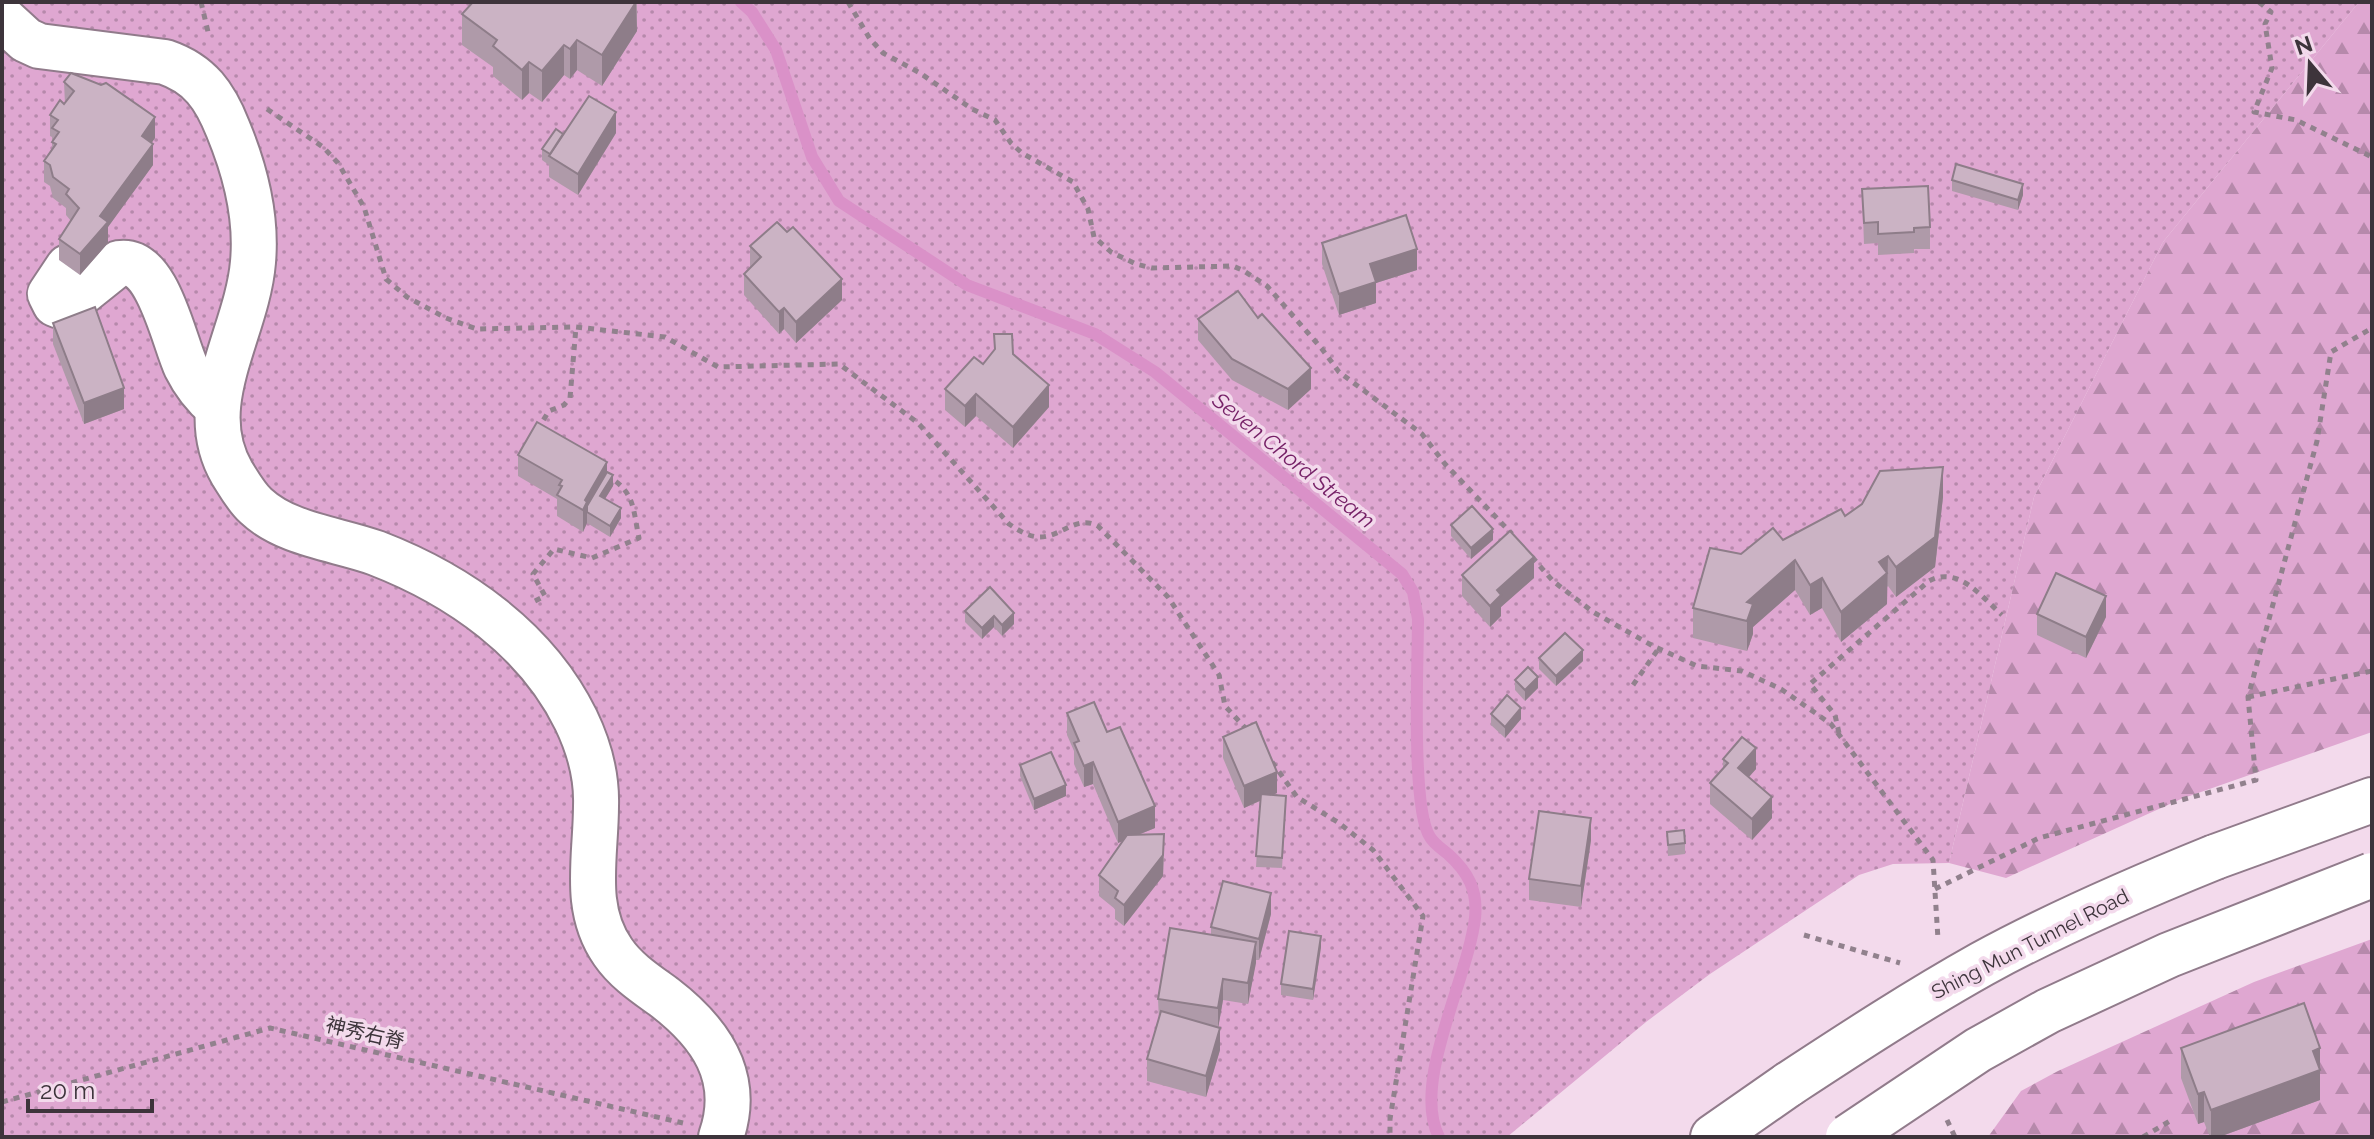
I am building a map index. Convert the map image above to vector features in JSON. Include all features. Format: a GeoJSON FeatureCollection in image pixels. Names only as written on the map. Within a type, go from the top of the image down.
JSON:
{"type":"FeatureCollection","features":[{"type":"Feature","properties":{"kind":"main road"},"geometry":{"type":"LineString","coordinates":[[2,18],[26,40],[39,46],[176,66],[202,83],[219,105],[248,189],[253,252],[244,309],[217,407],[216,428],[222,452],[237,481],[257,507],[292,527],[376,553],[441,585],[524,644],[544,668],[577,723],[595,779],[592,892],[603,937],[634,975],[695,1024],[716,1050],[728,1089],[728,1110],[722,1134]]}},
{"type":"Feature","properties":{"kind":"main road"},"geometry":{"type":"LineString","coordinates":[[68,267],[50,294],[55,304],[60,306],[69,303],[119,263],[134,263],[143,270],[154,285],[188,371],[217,407]]}},
{"type":"Feature","properties":{"kind":"main road","name":"Shing Mun Tunnel Road"},"geometry":{"type":"LineString","coordinates":[[1713,1137],[1843,1049],[1961,976],[2097,907],[2215,857],[2372,800]]}},
{"type":"Feature","properties":{"kind":"main road"},"geometry":{"type":"LineString","coordinates":[[1848,1137],[1967,1057],[2048,1011],[2169,955],[2372,875]]}},
{"type":"Feature","properties":{"kind":"path"},"geometry":{"type":"LineString","coordinates":[[848,2],[870,39],[883,53],[995,120],[1022,153],[1073,182],[1088,209],[1094,237],[1111,252],[1152,268],[1233,266],[1267,286],[1325,351],[1336,369],[1422,434],[1445,464],[1512,535]]}},
{"type":"Feature","properties":{"kind":"path"},"geometry":{"type":"LineString","coordinates":[[2259,2],[2271,12],[2265,24],[2272,68],[2254,112],[2296,120],[2372,157]]}},
{"type":"Feature","properties":{"kind":"path"},"geometry":{"type":"LineString","coordinates":[[258,102],[323,147],[338,163],[364,207],[386,279],[407,297],[446,318],[477,329],[576,327],[665,337],[718,367],[839,364],[918,423],[1009,524],[1024,533],[1048,536],[1080,522],[1089,521],[1098,526],[1168,597],[1219,675],[1225,706],[1254,738]]}},
{"type":"Feature","properties":{"kind":"path"},"geometry":{"type":"LineString","coordinates":[[535,434],[549,411],[564,405],[570,398],[576,327]]}},
{"type":"Feature","properties":{"kind":"path"},"geometry":{"type":"LineString","coordinates":[[1935,889],[2039,838],[2256,780],[2248,697],[2317,441],[2331,352],[2372,328]]}},
{"type":"Feature","properties":{"kind":"path"},"geometry":{"type":"LineString","coordinates":[[532,602],[545,596],[533,574],[554,549],[592,558],[639,538],[629,495],[623,486],[606,475]]}},
{"type":"Feature","properties":{"kind":"path"},"geometry":{"type":"LineString","coordinates":[[1522,547],[1553,581],[1593,612],[1697,666],[1742,671],[1781,689],[1831,724],[1933,860],[1938,946]]}},
{"type":"Feature","properties":{"kind":"path"},"geometry":{"type":"LineString","coordinates":[[1841,738],[1835,715],[1810,684],[1929,581],[1942,576],[1959,579],[2002,615]]}},
{"type":"Feature","properties":{"kind":"path"},"geometry":{"type":"LineString","coordinates":[[1633,685],[1659,648]]}},
{"type":"Feature","properties":{"kind":"path"},"geometry":{"type":"LineString","coordinates":[[2248,697],[2372,671]]}},
{"type":"Feature","properties":{"kind":"path"},"geometry":{"type":"LineString","coordinates":[[1271,761],[1297,797],[1339,823],[1373,850],[1423,916],[1390,1119],[1390,1137]]}},
{"type":"Feature","properties":{"kind":"path"},"geometry":{"type":"LineString","coordinates":[[1804,935],[1910,965]]}},
{"type":"Feature","properties":{"kind":"path","name":"神秀右脊"},"geometry":{"type":"LineString","coordinates":[[2,1102],[270,1028],[722,1134]]}},
{"type":"Feature","properties":{"kind":"path"},"geometry":{"type":"LineString","coordinates":[[1947,1109],[1947,1124],[1955,1137]]}},
{"type":"Feature","properties":{"kind":"path"},"geometry":{"type":"LineString","coordinates":[[2143,1137],[2170,1121]]}},
{"type":"Feature","properties":{"kind":"green space"},"geometry":{"type":"Polygon","coordinates":[[[2,2],[2359,2],[2163,242],[2034,497],[1949,863],[1893,864],[1859,875],[1710,974],[1646,1022],[1507,1137],[2,1137],[2,2]]]}},
{"type":"Feature","properties":{"kind":"green space"},"geometry":{"type":"Polygon","coordinates":[[[2359,2],[2372,2],[2372,732],[2181,799],[2006,878],[1949,863],[2034,497],[2163,242],[2359,2]]]}},
{"type":"Feature","properties":{"kind":"green space"},"geometry":{"type":"Polygon","coordinates":[[[2372,939],[2372,1137],[1988,1137],[2021,1091],[2058,1071],[2254,982],[2372,939]]]}},
{"type":"Feature","properties":{"kind":"building"},"geometry":{"type":"Polygon","coordinates":[[[473,2],[636,2],[602,55],[577,40],[570,49],[564,45],[542,71],[529,62],[522,70],[493,46],[497,40],[462,14],[473,2]]]}},
{"type":"Feature","properties":{"kind":"building"},"geometry":{"type":"Polygon","coordinates":[[[71,73],[101,85],[106,83],[155,117],[142,136],[153,144],[100,216],[108,222],[80,254],[59,239],[79,208],[66,194],[69,189],[53,177],[50,165],[44,161],[56,144],[52,142],[59,132],[52,128],[58,120],[50,115],[60,100],[64,104],[74,91],[64,82],[71,73]]]}},
{"type":"Feature","properties":{"kind":"building"},"geometry":{"type":"Polygon","coordinates":[[[589,96],[616,112],[578,174],[549,156],[589,96]]]}},
{"type":"Feature","properties":{"kind":"building"},"geometry":{"type":"Polygon","coordinates":[[[556,129],[563,134],[550,154],[542,149],[556,129]]]}},
{"type":"Feature","properties":{"kind":"building"},"geometry":{"type":"Polygon","coordinates":[[[1956,164],[2023,184],[2018,200],[1952,180],[1956,164]]]}},
{"type":"Feature","properties":{"kind":"building"},"geometry":{"type":"Polygon","coordinates":[[[1928,186],[1930,227],[1914,228],[1914,232],[1878,234],[1878,222],[1864,223],[1862,189],[1928,186]]]}},
{"type":"Feature","properties":{"kind":"building"},"geometry":{"type":"Polygon","coordinates":[[[1406,215],[1417,249],[1370,264],[1376,282],[1339,294],[1322,243],[1406,215]]]}},
{"type":"Feature","properties":{"kind":"building"},"geometry":{"type":"Polygon","coordinates":[[[777,222],[787,232],[793,227],[842,279],[796,322],[784,308],[779,312],[744,274],[761,257],[750,246],[777,222]]]}},
{"type":"Feature","properties":{"kind":"building"},"geometry":{"type":"Polygon","coordinates":[[[1238,291],[1258,318],[1262,314],[1311,368],[1288,389],[1232,359],[1198,319],[1238,291]]]}},
{"type":"Feature","properties":{"kind":"building"},"geometry":{"type":"Polygon","coordinates":[[[95,307],[124,388],[84,403],[53,323],[95,307]]]}},
{"type":"Feature","properties":{"kind":"building"},"geometry":{"type":"Polygon","coordinates":[[[994,334],[1012,334],[1013,354],[1049,385],[1013,427],[976,394],[965,406],[945,389],[974,357],[983,364],[995,349],[994,334]]]}},
{"type":"Feature","properties":{"kind":"building"},"geometry":{"type":"Polygon","coordinates":[[[537,422],[607,462],[585,500],[583,510],[557,495],[562,480],[518,455],[537,422]]]}},
{"type":"Feature","properties":{"kind":"building"},"geometry":{"type":"Polygon","coordinates":[[[1943,467],[1935,537],[1896,567],[1888,556],[1879,562],[1887,573],[1841,612],[1822,578],[1810,585],[1795,560],[1747,602],[1753,604],[1747,621],[1693,608],[1710,548],[1741,554],[1773,528],[1783,540],[1841,509],[1845,516],[1862,504],[1880,471],[1943,467]]]}},
{"type":"Feature","properties":{"kind":"building"},"geometry":{"type":"Polygon","coordinates":[[[607,472],[613,475],[600,496],[621,508],[610,526],[587,512],[587,506],[607,472]]]}},
{"type":"Feature","properties":{"kind":"building"},"geometry":{"type":"Polygon","coordinates":[[[1472,506],[1493,529],[1471,548],[1451,525],[1472,506]]]}},
{"type":"Feature","properties":{"kind":"building"},"geometry":{"type":"Polygon","coordinates":[[[1510,531],[1534,557],[1497,590],[1501,595],[1490,606],[1462,575],[1510,531]]]}},
{"type":"Feature","properties":{"kind":"building"},"geometry":{"type":"Polygon","coordinates":[[[2056,573],[2106,596],[2086,637],[2037,614],[2056,573]]]}},
{"type":"Feature","properties":{"kind":"building"},"geometry":{"type":"Polygon","coordinates":[[[990,587],[1014,613],[1002,625],[994,616],[982,628],[965,611],[990,587]]]}},
{"type":"Feature","properties":{"kind":"building"},"geometry":{"type":"Polygon","coordinates":[[[1565,633],[1583,650],[1556,676],[1539,658],[1565,633]]]}},
{"type":"Feature","properties":{"kind":"building"},"geometry":{"type":"Polygon","coordinates":[[[1528,667],[1538,677],[1525,690],[1515,680],[1528,667]]]}},
{"type":"Feature","properties":{"kind":"building"},"geometry":{"type":"Polygon","coordinates":[[[1507,695],[1521,708],[1505,727],[1491,714],[1507,695]]]}},
{"type":"Feature","properties":{"kind":"building"},"geometry":{"type":"Polygon","coordinates":[[[1094,702],[1107,732],[1120,727],[1155,806],[1118,822],[1093,762],[1084,766],[1074,743],[1079,741],[1067,713],[1094,702]]]}},
{"type":"Feature","properties":{"kind":"building"},"geometry":{"type":"Polygon","coordinates":[[[1256,722],[1277,772],[1244,786],[1223,737],[1256,722]]]}},
{"type":"Feature","properties":{"kind":"building"},"geometry":{"type":"Polygon","coordinates":[[[1742,737],[1756,748],[1738,768],[1772,797],[1752,819],[1710,783],[1728,763],[1723,759],[1742,737]]]}},
{"type":"Feature","properties":{"kind":"building"},"geometry":{"type":"Polygon","coordinates":[[[1051,752],[1066,785],[1034,799],[1020,765],[1051,752]]]}},
{"type":"Feature","properties":{"kind":"building"},"geometry":{"type":"Polygon","coordinates":[[[1261,794],[1286,796],[1282,858],[1256,856],[1261,794]]]}},
{"type":"Feature","properties":{"kind":"building"},"geometry":{"type":"Polygon","coordinates":[[[1539,811],[1591,818],[1581,886],[1529,879],[1539,811]]]}},
{"type":"Feature","properties":{"kind":"building"},"geometry":{"type":"Polygon","coordinates":[[[1684,830],[1685,843],[1668,845],[1667,832],[1684,830]]]}},
{"type":"Feature","properties":{"kind":"building"},"geometry":{"type":"Polygon","coordinates":[[[1164,834],[1163,855],[1124,905],[1115,898],[1118,891],[1099,875],[1127,835],[1164,834]]]}},
{"type":"Feature","properties":{"kind":"building"},"geometry":{"type":"Polygon","coordinates":[[[1223,881],[1271,893],[1259,939],[1211,927],[1223,881]]]}},
{"type":"Feature","properties":{"kind":"building"},"geometry":{"type":"Polygon","coordinates":[[[1170,928],[1256,942],[1248,983],[1223,979],[1218,1008],[1158,999],[1170,928]]]}},
{"type":"Feature","properties":{"kind":"building"},"geometry":{"type":"Polygon","coordinates":[[[1289,931],[1321,936],[1313,989],[1281,984],[1289,931]]]}},
{"type":"Feature","properties":{"kind":"building"},"geometry":{"type":"Polygon","coordinates":[[[2304,1003],[2320,1048],[2313,1051],[2320,1070],[2211,1110],[2204,1092],[2198,1094],[2181,1048],[2304,1003]]]}},
{"type":"Feature","properties":{"kind":"building"},"geometry":{"type":"Polygon","coordinates":[[[1161,1011],[1220,1028],[1206,1076],[1147,1059],[1161,1011]]]}},
{"type":"Feature","properties":{"kind":"waterway","name":"Seven Chord Stream"},"geometry":{"type":"LineString","coordinates":[[741,2],[752,12],[776,50],[812,157],[839,201],[967,285],[1095,334],[1155,372],[1402,574],[1413,592],[1418,619],[1418,767],[1424,821],[1432,840],[1466,875],[1476,908],[1470,943],[1436,1060],[1432,1115],[1439,1137]]}}]}
